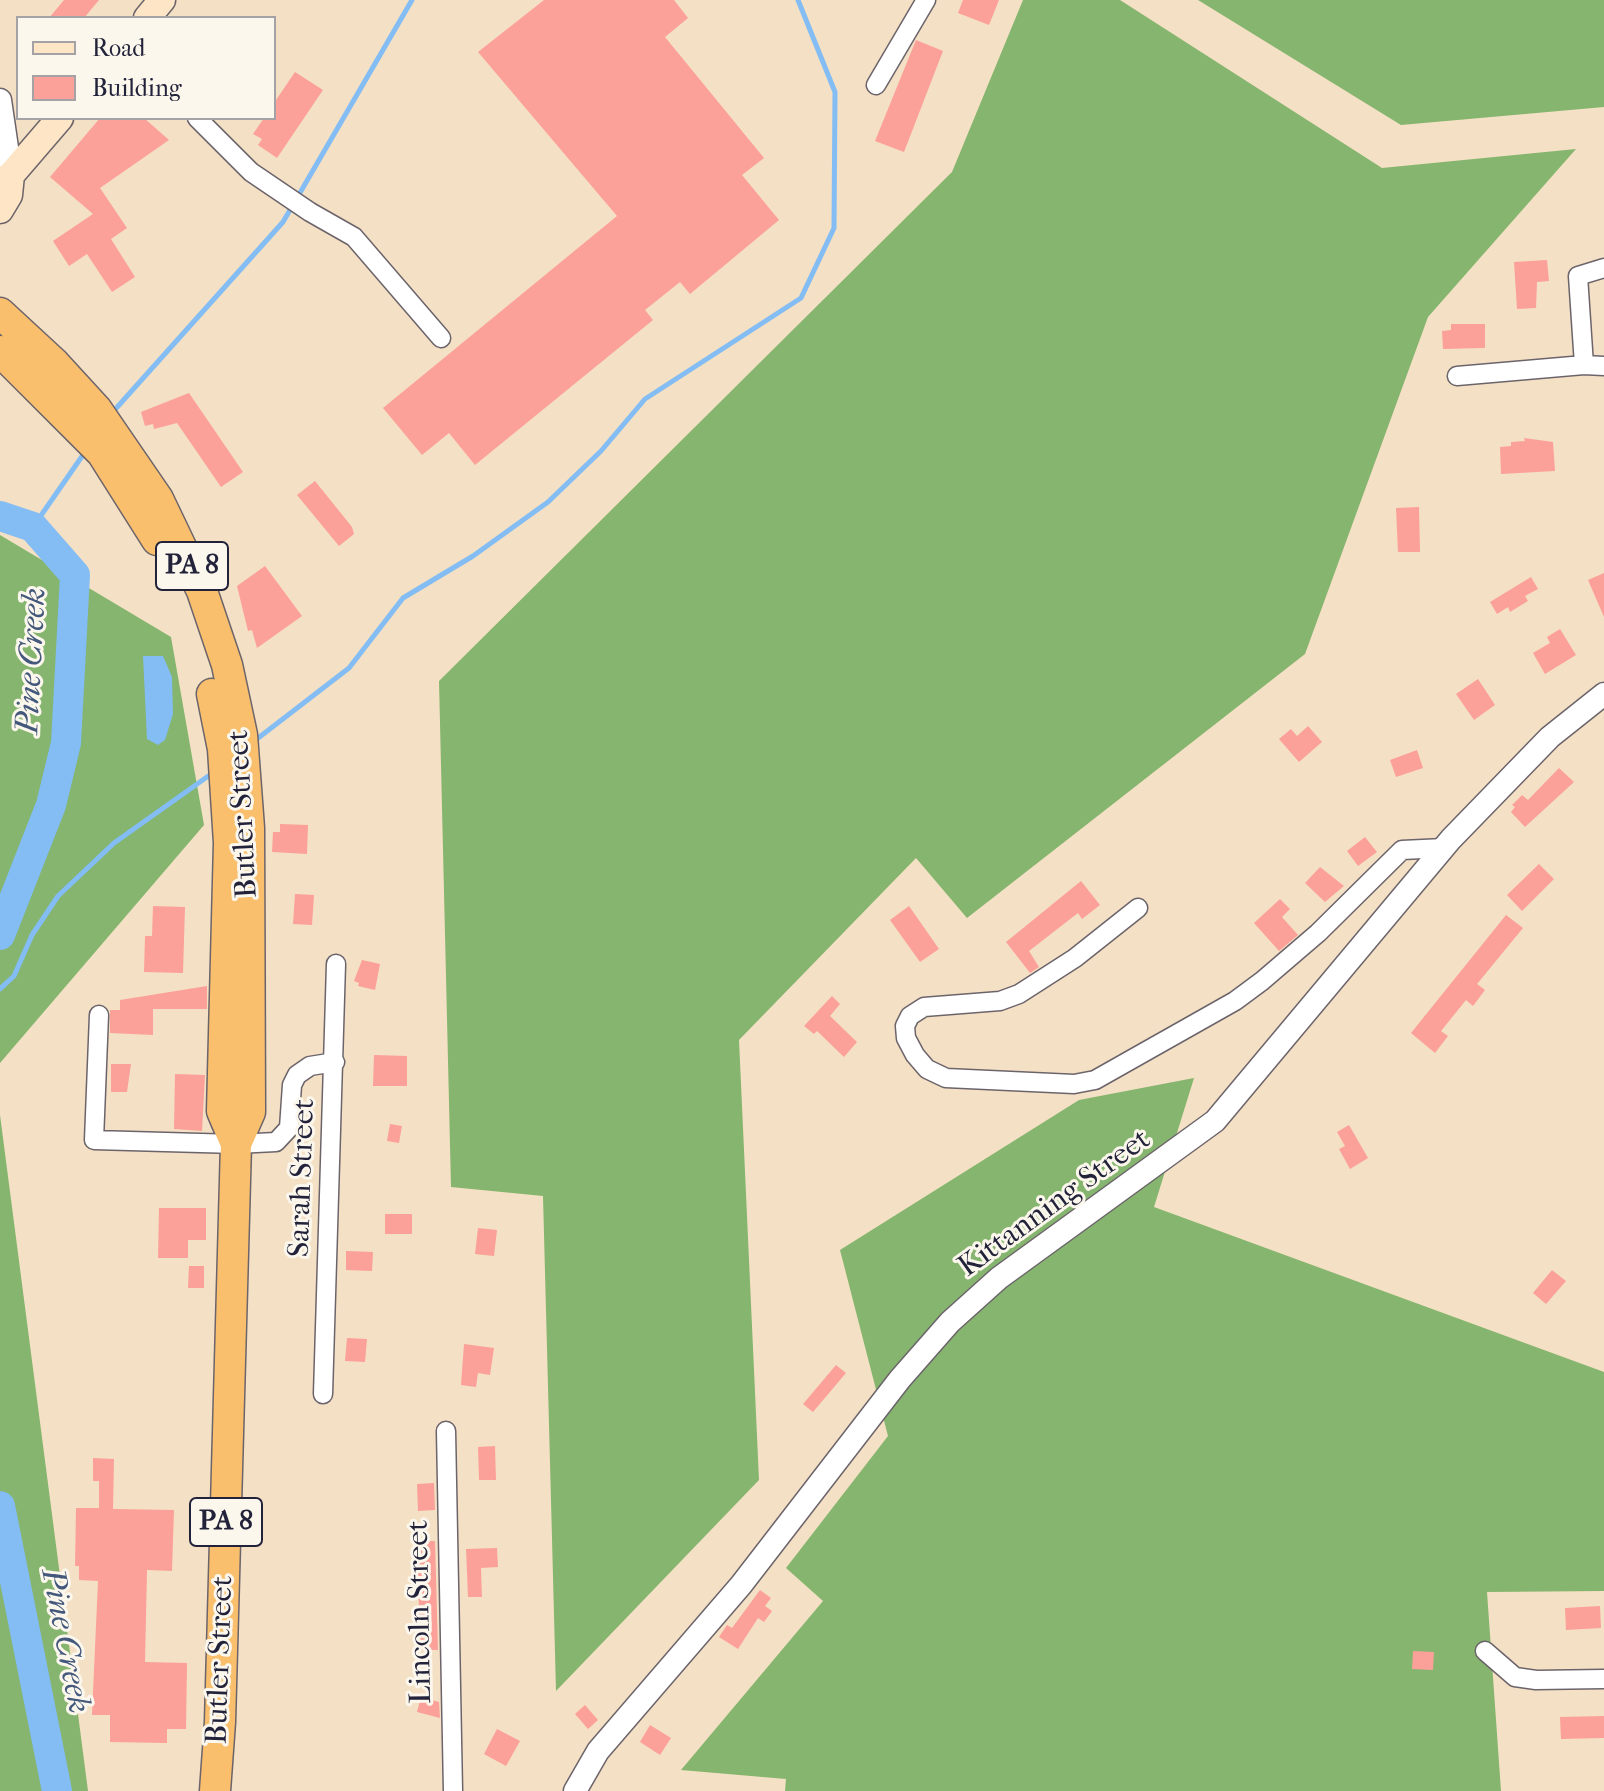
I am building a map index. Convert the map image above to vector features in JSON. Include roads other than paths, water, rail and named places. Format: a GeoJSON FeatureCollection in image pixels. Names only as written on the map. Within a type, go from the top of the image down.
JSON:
{"type":"FeatureCollection","features":[{"type":"Feature","properties":{"kind":"highway","name":"PA 8"},"geometry":{"type":"LineString","coordinates":[[2,313],[61,390]]}},
{"type":"Feature","properties":{"kind":"highway","name":"PA 8"},"geometry":{"type":"LineString","coordinates":[[0,351],[61,390]]}},
{"type":"Feature","properties":{"kind":"highway","name":"Butler Street"},"geometry":{"type":"LineString","coordinates":[[61,390],[110,446],[185,549],[215,625],[238,801],[250,1112],[236,1144],[220,1722],[215,1791]]}},
{"type":"Feature","properties":{"kind":"main road"},"geometry":{"type":"LineString","coordinates":[[149,16],[162,0]]}},
{"type":"Feature","properties":{"kind":"main road"},"geometry":{"type":"LineString","coordinates":[[0,210],[9,195],[6,178],[58,120]]}},
{"type":"Feature","properties":{"kind":"street"},"geometry":{"type":"LineString","coordinates":[[876,85],[919,3]]}},
{"type":"Feature","properties":{"kind":"street"},"geometry":{"type":"LineString","coordinates":[[0,100],[6,178]]}},
{"type":"Feature","properties":{"kind":"street"},"geometry":{"type":"LineString","coordinates":[[199,120],[232,157],[271,187],[346,230],[363,245],[441,338]]}},
{"type":"Feature","properties":{"kind":"street"},"geometry":{"type":"LineString","coordinates":[[1584,365],[1578,276],[1604,268]]}},
{"type":"Feature","properties":{"kind":"street"},"geometry":{"type":"LineString","coordinates":[[1457,376],[1604,366]]}},
{"type":"Feature","properties":{"kind":"street","name":"Kittanning Street"},"geometry":{"type":"LineString","coordinates":[[575,1791],[598,1751],[741,1585],[900,1379],[950,1322],[999,1278],[1215,1121],[1444,848],[1550,737],[1604,694]]}},
{"type":"Feature","properties":{"kind":"street"},"geometry":{"type":"LineString","coordinates":[[1138,908],[1075,958],[1019,994],[1000,1001],[924,1007],[910,1016],[905,1026],[906,1038],[915,1055],[927,1069],[946,1078],[1074,1084],[1095,1080],[1235,1001],[1262,981],[1318,933],[1402,850],[1444,848]]}},
{"type":"Feature","properties":{"kind":"street","name":"Sarah Street"},"geometry":{"type":"LineString","coordinates":[[323,1394],[336,964]]}},
{"type":"Feature","properties":{"kind":"street"},"geometry":{"type":"LineString","coordinates":[[99,1015],[94,1140],[266,1144],[281,1139],[289,1128],[292,1085],[297,1075],[310,1066],[335,1062]]}},
{"type":"Feature","properties":{"kind":"street","name":"Lincoln Street"},"geometry":{"type":"LineString","coordinates":[[446,1431],[453,1791]]}},
{"type":"Feature","properties":{"kind":"street"},"geometry":{"type":"LineString","coordinates":[[1485,1651],[1515,1677],[1536,1680],[1604,1679]]}},
{"type":"Feature","properties":{"kind":"water"},"geometry":{"type":"Polygon","coordinates":[[[143,656],[163,656],[172,677],[173,714],[165,740],[158,745],[147,739],[143,656]]]}},
{"type":"Feature","properties":{"kind":"waterway"},"geometry":{"type":"LineString","coordinates":[[111,414],[283,222],[412,0]]}},
{"type":"Feature","properties":{"kind":"waterway"},"geometry":{"type":"LineString","coordinates":[[253,742],[349,668],[403,598],[473,556],[548,502],[601,451],[645,399],[801,298],[834,228],[835,92],[798,0]]}},
{"type":"Feature","properties":{"kind":"waterway"},"geometry":{"type":"LineString","coordinates":[[33,527],[85,452]]}},
{"type":"Feature","properties":{"kind":"waterway","name":"Pine Creek"},"geometry":{"type":"LineString","coordinates":[[0,516],[33,527],[75,575],[66,743],[51,805],[0,935]]}},
{"type":"Feature","properties":{"kind":"waterway"},"geometry":{"type":"LineString","coordinates":[[0,989],[14,976],[32,935],[58,896],[114,843],[214,772]]}},
{"type":"Feature","properties":{"kind":"waterway","name":"Pine Creek"},"geometry":{"type":"LineString","coordinates":[[0,1506],[57,1791]]}}]}
